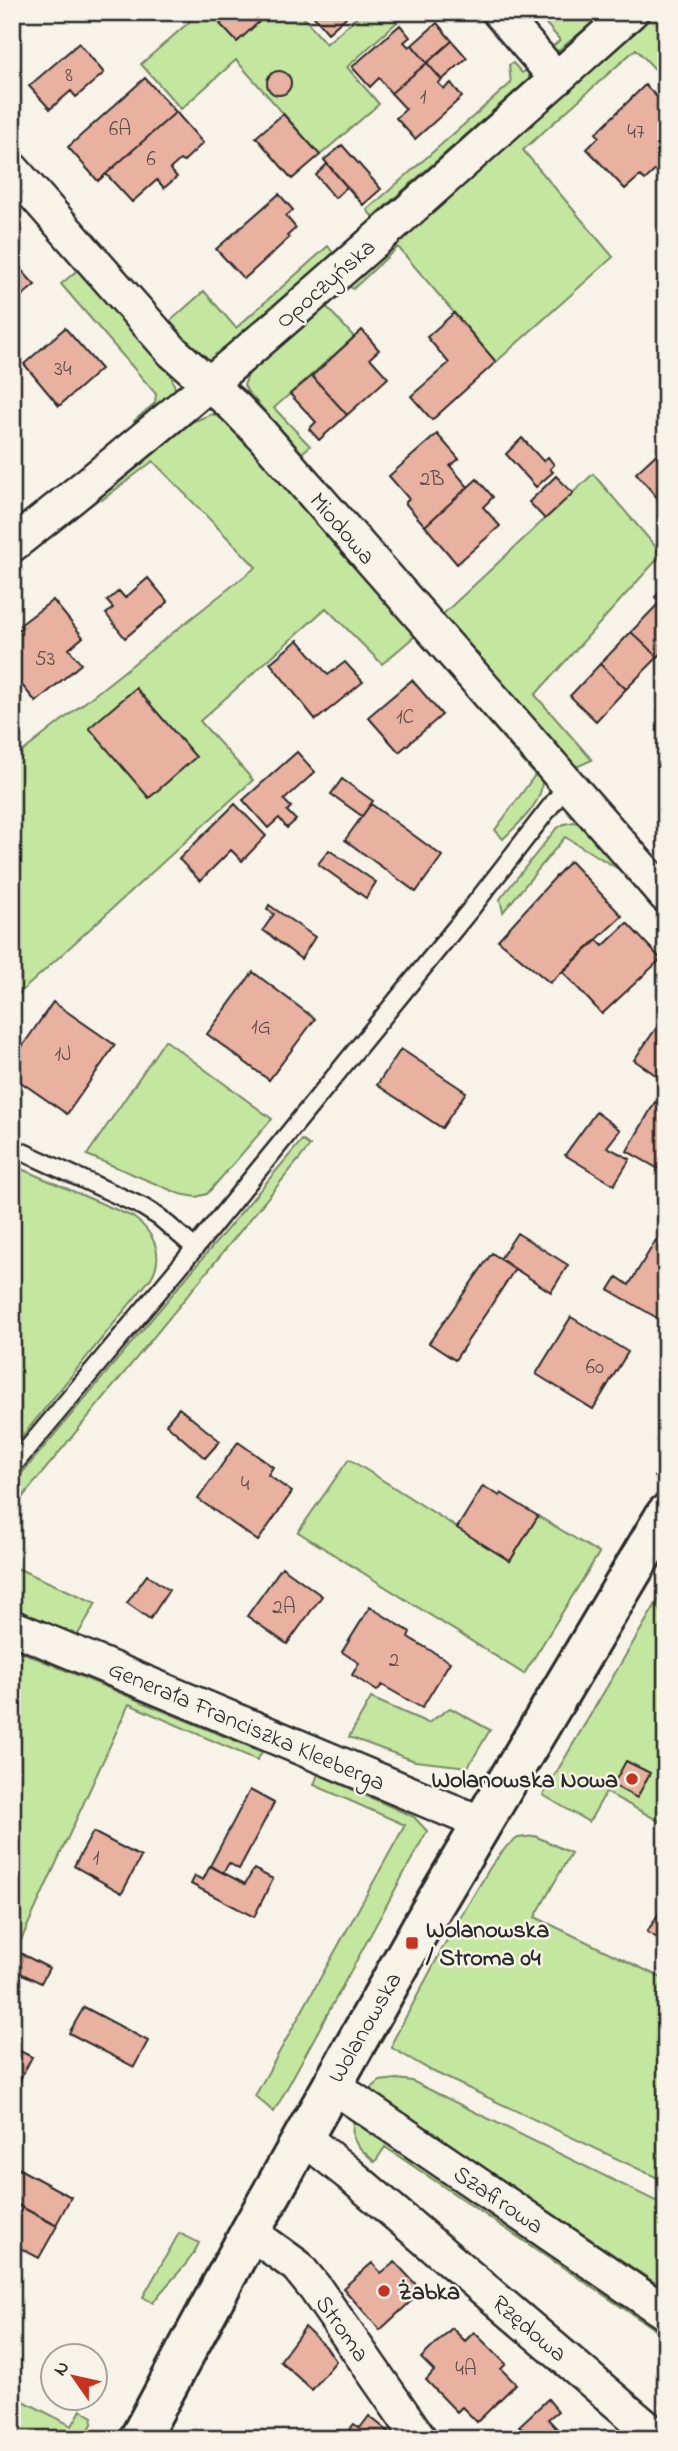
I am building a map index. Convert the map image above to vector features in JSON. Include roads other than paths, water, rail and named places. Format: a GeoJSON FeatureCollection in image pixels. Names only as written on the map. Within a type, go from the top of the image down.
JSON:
{"type":"FeatureCollection","features":[{"type":"Feature","properties":{"kind":"street"},"geometry":{"type":"LineString","coordinates":[[499,12],[557,79]]}},
{"type":"Feature","properties":{"kind":"street","name":"Opoczyńska"},"geometry":{"type":"LineString","coordinates":[[12,545],[210,384],[631,12]]}},
{"type":"Feature","properties":{"kind":"street","name":"Miodowa"},"geometry":{"type":"LineString","coordinates":[[12,169],[173,352],[262,435],[666,896]]}},
{"type":"Feature","properties":{"kind":"street","name":"Wolanowska"},"geometry":{"type":"LineString","coordinates":[[139,2439],[250,2232],[481,1823],[666,1514]]}},
{"type":"Feature","properties":{"kind":"street","name":"Generała Franciszka Kleeberga"},"geometry":{"type":"LineString","coordinates":[[12,1627],[481,1823]]}},
{"type":"Feature","properties":{"kind":"street","name":"Szafirowa"},"geometry":{"type":"LineString","coordinates":[[332,2085],[666,2313]]}},
{"type":"Feature","properties":{"kind":"street","name":"Rzędowa"},"geometry":{"type":"LineString","coordinates":[[303,2137],[660,2439]]}},
{"type":"Feature","properties":{"kind":"street","name":"Stroma"},"geometry":{"type":"LineString","coordinates":[[250,2232],[297,2266],[420,2439]]}},
{"type":"Feature","properties":{"kind":"lane"},"geometry":{"type":"LineString","coordinates":[[12,1468],[470,910],[567,785]]}},
{"type":"Feature","properties":{"kind":"lane"},"geometry":{"type":"LineString","coordinates":[[12,1147],[143,1207],[195,1248]]}},
{"type":"Feature","properties":{"kind":"place","name":"Wolanowska Nowa"},"geometry":{"type":"Point","coordinates":[632,1779]}},
{"type":"Feature","properties":{"kind":"place","name":"Wolanowska / Stroma 04"},"geometry":{"type":"Point","coordinates":[412,1943]}},
{"type":"Feature","properties":{"kind":"place","name":"Żabka"},"geometry":{"type":"Point","coordinates":[384,2291]}}]}
